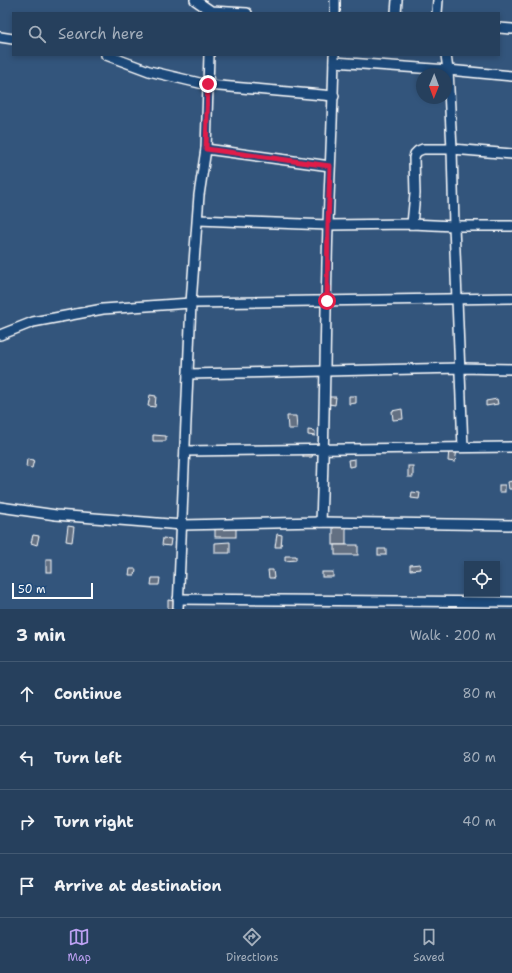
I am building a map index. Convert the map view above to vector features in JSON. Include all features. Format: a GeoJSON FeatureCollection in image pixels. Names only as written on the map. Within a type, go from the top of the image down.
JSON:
{"type":"FeatureCollection","features":[{"type":"Feature","properties":{"kind":"street"},"geometry":{"type":"LineString","coordinates":[[195,0],[211,12]]}},
{"type":"Feature","properties":{"kind":"street"},"geometry":{"type":"LineString","coordinates":[[211,12],[212,0]]}},
{"type":"Feature","properties":{"kind":"street"},"geometry":{"type":"LineString","coordinates":[[335,0],[335,12]]}},
{"type":"Feature","properties":{"kind":"street"},"geometry":{"type":"LineString","coordinates":[[396,12],[397,0]]}},
{"type":"Feature","properties":{"kind":"street"},"geometry":{"type":"LineString","coordinates":[[437,12],[438,0]]}},
{"type":"Feature","properties":{"kind":"street"},"geometry":{"type":"LineString","coordinates":[[500,28],[512,29]]}},
{"type":"Feature","properties":{"kind":"street"},"geometry":{"type":"LineString","coordinates":[[0,37],[12,39]]}},
{"type":"Feature","properties":{"kind":"street"},"geometry":{"type":"LineString","coordinates":[[109,56],[149,71],[208,84],[334,96]]}},
{"type":"Feature","properties":{"kind":"street"},"geometry":{"type":"LineString","coordinates":[[178,609],[191,303],[200,195],[206,149],[209,56]]}},
{"type":"Feature","properties":{"kind":"street"},"geometry":{"type":"LineString","coordinates":[[446,56],[448,68]]}},
{"type":"Feature","properties":{"kind":"street"},"geometry":{"type":"LineString","coordinates":[[321,522],[324,449],[328,225],[334,96],[334,59],[427,68]]}},
{"type":"Feature","properties":{"kind":"street"},"geometry":{"type":"LineString","coordinates":[[452,70],[512,76]]}},
{"type":"Feature","properties":{"kind":"street"},"geometry":{"type":"LineString","coordinates":[[450,104],[463,447]]}},
{"type":"Feature","properties":{"kind":"street"},"geometry":{"type":"LineString","coordinates":[[206,149],[330,166]]}},
{"type":"Feature","properties":{"kind":"street"},"geometry":{"type":"LineString","coordinates":[[412,224],[415,154],[420,150],[452,149],[512,154]]}},
{"type":"Feature","properties":{"kind":"street"},"geometry":{"type":"LineString","coordinates":[[198,220],[328,225],[412,224],[512,226]]}},
{"type":"Feature","properties":{"kind":"street"},"geometry":{"type":"LineString","coordinates":[[0,335],[33,322],[103,309],[191,303],[512,298]]}},
{"type":"Feature","properties":{"kind":"street"},"geometry":{"type":"LineString","coordinates":[[188,374],[460,368],[512,369]]}},
{"type":"Feature","properties":{"kind":"street"},"geometry":{"type":"LineString","coordinates":[[185,451],[512,447]]}},
{"type":"Feature","properties":{"kind":"street"},"geometry":{"type":"LineString","coordinates":[[0,507],[56,515],[182,525],[321,522],[512,525]]}},
{"type":"Feature","properties":{"kind":"street"},"geometry":{"type":"LineString","coordinates":[[178,599],[512,602]]}},
{"type":"Feature","properties":{"kind":"building"},"geometry":{"type":"Polygon","coordinates":[[[150,395],[156,396],[155,407],[148,406],[150,395]]]}},
{"type":"Feature","properties":{"kind":"building"},"geometry":{"type":"Polygon","coordinates":[[[349,396],[356,396],[356,403],[349,404],[349,396]]]}},
{"type":"Feature","properties":{"kind":"building"},"geometry":{"type":"Polygon","coordinates":[[[329,397],[336,397],[335,405],[329,404],[329,397]]]}},
{"type":"Feature","properties":{"kind":"building"},"geometry":{"type":"Polygon","coordinates":[[[497,399],[498,404],[486,406],[486,401],[497,399]]]}},
{"type":"Feature","properties":{"kind":"building"},"geometry":{"type":"Polygon","coordinates":[[[402,409],[403,419],[393,420],[392,411],[402,409]]]}},
{"type":"Feature","properties":{"kind":"building"},"geometry":{"type":"Polygon","coordinates":[[[287,416],[296,416],[297,429],[288,429],[287,416]]]}},
{"type":"Feature","properties":{"kind":"building"},"geometry":{"type":"Polygon","coordinates":[[[308,430],[315,431],[315,436],[308,435],[308,430]]]}},
{"type":"Feature","properties":{"kind":"building"},"geometry":{"type":"Polygon","coordinates":[[[153,435],[166,436],[166,441],[153,441],[153,435]]]}},
{"type":"Feature","properties":{"kind":"building"},"geometry":{"type":"Polygon","coordinates":[[[449,449],[457,450],[455,462],[448,461],[449,449]]]}},
{"type":"Feature","properties":{"kind":"building"},"geometry":{"type":"Polygon","coordinates":[[[303,453],[313,453],[312,457],[303,457],[303,453]]]}},
{"type":"Feature","properties":{"kind":"building"},"geometry":{"type":"Polygon","coordinates":[[[27,459],[34,460],[32,468],[26,467],[27,459]]]}},
{"type":"Feature","properties":{"kind":"building"},"geometry":{"type":"Polygon","coordinates":[[[355,459],[355,466],[349,467],[348,460],[355,459]]]}},
{"type":"Feature","properties":{"kind":"building"},"geometry":{"type":"Polygon","coordinates":[[[408,466],[413,466],[413,477],[408,477],[408,466]]]}},
{"type":"Feature","properties":{"kind":"building"},"geometry":{"type":"Polygon","coordinates":[[[512,481],[512,489],[509,489],[508,482],[512,481]]]}},
{"type":"Feature","properties":{"kind":"building"},"geometry":{"type":"Polygon","coordinates":[[[499,485],[505,485],[505,492],[499,492],[499,485]]]}},
{"type":"Feature","properties":{"kind":"building"},"geometry":{"type":"Polygon","coordinates":[[[412,492],[420,493],[419,499],[411,498],[412,492]]]}},
{"type":"Feature","properties":{"kind":"building"},"geometry":{"type":"Polygon","coordinates":[[[68,526],[74,527],[72,542],[66,541],[68,526]]]}},
{"type":"Feature","properties":{"kind":"building"},"geometry":{"type":"Polygon","coordinates":[[[333,526],[346,526],[346,545],[333,545],[333,526]]]}},
{"type":"Feature","properties":{"kind":"building"},"geometry":{"type":"Polygon","coordinates":[[[215,527],[236,527],[236,537],[215,537],[215,527]]]}},
{"type":"Feature","properties":{"kind":"building"},"geometry":{"type":"Polygon","coordinates":[[[277,534],[282,535],[281,547],[275,547],[277,534]]]}},
{"type":"Feature","properties":{"kind":"building"},"geometry":{"type":"Polygon","coordinates":[[[33,535],[39,536],[37,545],[31,543],[33,535]]]}},
{"type":"Feature","properties":{"kind":"building"},"geometry":{"type":"Polygon","coordinates":[[[163,538],[171,539],[170,546],[162,545],[163,538]]]}},
{"type":"Feature","properties":{"kind":"building"},"geometry":{"type":"Polygon","coordinates":[[[230,542],[230,553],[215,553],[215,543],[230,542]]]}},
{"type":"Feature","properties":{"kind":"building"},"geometry":{"type":"Polygon","coordinates":[[[335,545],[358,545],[358,555],[335,555],[335,545]]]}},
{"type":"Feature","properties":{"kind":"building"},"geometry":{"type":"Polygon","coordinates":[[[378,549],[386,549],[386,555],[378,555],[378,549]]]}},
{"type":"Feature","properties":{"kind":"building"},"geometry":{"type":"Polygon","coordinates":[[[285,556],[296,556],[296,560],[285,561],[285,556]]]}},
{"type":"Feature","properties":{"kind":"building"},"geometry":{"type":"Polygon","coordinates":[[[46,559],[52,559],[52,572],[46,572],[46,559]]]}},
{"type":"Feature","properties":{"kind":"building"},"geometry":{"type":"Polygon","coordinates":[[[420,564],[421,569],[410,570],[410,565],[420,564]]]}},
{"type":"Feature","properties":{"kind":"building"},"geometry":{"type":"Polygon","coordinates":[[[130,569],[136,569],[135,575],[129,575],[130,569]]]}},
{"type":"Feature","properties":{"kind":"building"},"geometry":{"type":"Polygon","coordinates":[[[268,570],[273,570],[274,578],[269,578],[268,570]]]}},
{"type":"Feature","properties":{"kind":"building"},"geometry":{"type":"Polygon","coordinates":[[[322,572],[333,572],[333,577],[322,577],[322,572]]]}},
{"type":"Feature","properties":{"kind":"building"},"geometry":{"type":"Polygon","coordinates":[[[152,578],[160,578],[159,585],[151,585],[152,578]]]}},
{"type":"Feature","properties":{"kind":"building"},"geometry":{"type":"Polygon","coordinates":[[[168,600],[174,601],[174,609],[168,609],[168,600]]]}},
{"type":"Feature","properties":{"kind":"route"},"geometry":{"type":"LineString","coordinates":[[208,84],[206,149],[330,166],[327,301]]}}]}
